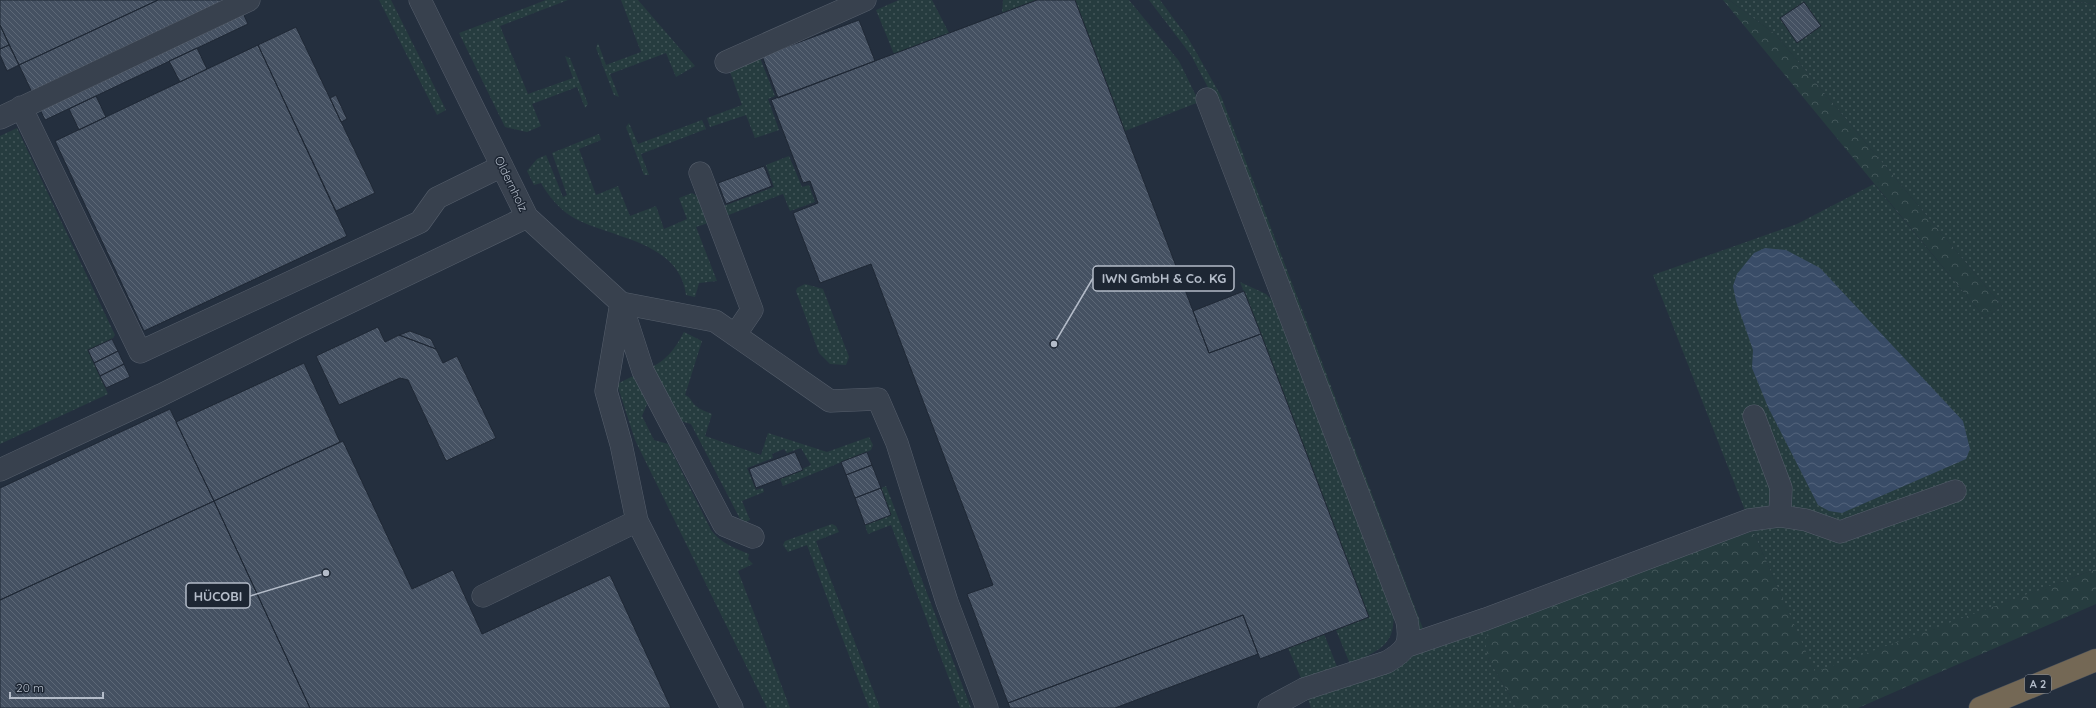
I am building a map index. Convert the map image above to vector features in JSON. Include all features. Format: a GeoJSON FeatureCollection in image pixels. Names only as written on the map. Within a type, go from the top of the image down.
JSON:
{"type":"FeatureCollection","features":[{"type":"Feature","properties":{"kind":"highway","name":"A 2"},"geometry":{"type":"LineString","coordinates":[[1980,708],[2096,660]]}},
{"type":"Feature","properties":{"kind":"street"},"geometry":{"type":"LineString","coordinates":[[0,118],[249,0]]}},
{"type":"Feature","properties":{"kind":"street","name":"Oldernholz"},"geometry":{"type":"LineString","coordinates":[[420,0],[528,217],[621,303]]}},
{"type":"Feature","properties":{"kind":"street"},"geometry":{"type":"LineString","coordinates":[[726,62],[865,0]]}},
{"type":"Feature","properties":{"kind":"street"},"geometry":{"type":"LineString","coordinates":[[1207,99],[1407,620],[1409,633],[1407,646]]}},
{"type":"Feature","properties":{"kind":"street"},"geometry":{"type":"LineString","coordinates":[[22,107],[140,352],[420,222],[437,198],[502,166]]}},
{"type":"Feature","properties":{"kind":"street"},"geometry":{"type":"LineString","coordinates":[[700,173],[752,310],[735,335]]}},
{"type":"Feature","properties":{"kind":"street"},"geometry":{"type":"LineString","coordinates":[[0,470],[162,395],[298,327],[528,217]]}},
{"type":"Feature","properties":{"kind":"street"},"geometry":{"type":"LineString","coordinates":[[621,303],[716,321],[830,401],[878,399],[897,443],[947,602],[987,708]]}},
{"type":"Feature","properties":{"kind":"street"},"geometry":{"type":"LineString","coordinates":[[621,303],[606,391],[621,444],[637,521],[732,708]]}},
{"type":"Feature","properties":{"kind":"street"},"geometry":{"type":"LineString","coordinates":[[621,303],[643,371],[724,525],[753,537]]}},
{"type":"Feature","properties":{"kind":"street"},"geometry":{"type":"LineString","coordinates":[[1754,416],[1781,488],[1780,516]]}},
{"type":"Feature","properties":{"kind":"street"},"geometry":{"type":"LineString","coordinates":[[1269,708],[1304,689],[1387,662],[1399,655],[1407,646],[1478,622],[1749,520],[1780,516],[1806,520],[1840,532],[1955,492]]}},
{"type":"Feature","properties":{"kind":"street"},"geometry":{"type":"LineString","coordinates":[[483,596],[637,521]]}},
{"type":"Feature","properties":{"kind":"green space"},"geometry":{"type":"Polygon","coordinates":[[[379,0],[391,0],[446,110],[437,115],[379,0]]]}},
{"type":"Feature","properties":{"kind":"green space"},"geometry":{"type":"Polygon","coordinates":[[[546,0],[568,0],[500,26],[528,94],[573,78],[565,56],[570,58],[588,104],[585,108],[577,87],[532,104],[541,126],[527,132],[505,127],[459,33],[546,0]]]}},
{"type":"Feature","properties":{"kind":"green space"},"geometry":{"type":"Polygon","coordinates":[[[621,0],[638,0],[695,66],[676,77],[666,53],[610,74],[619,97],[614,95],[596,48],[598,43],[606,65],[641,52],[621,0]]]}},
{"type":"Feature","properties":{"kind":"green space"},"geometry":{"type":"Polygon","coordinates":[[[899,0],[932,0],[949,33],[894,54],[876,10],[899,0]]]}},
{"type":"Feature","properties":{"kind":"green space"},"geometry":{"type":"Polygon","coordinates":[[[1003,0],[1037,0],[1002,13],[1003,0]]]}},
{"type":"Feature","properties":{"kind":"green space"},"geometry":{"type":"Polygon","coordinates":[[[1075,0],[1129,0],[1179,61],[1199,102],[1125,131],[1075,0]]]}},
{"type":"Feature","properties":{"kind":"green space"},"geometry":{"type":"Polygon","coordinates":[[[1149,0],[1160,0],[1188,38],[1221,96],[1425,634],[1491,625],[1488,658],[1517,708],[1311,708],[1308,698],[1415,649],[1213,97],[1191,55],[1149,0]]]}},
{"type":"Feature","properties":{"kind":"green space"},"geometry":{"type":"Polygon","coordinates":[[[1723,0],[1729,0],[1775,34],[2002,306],[1985,318],[1723,0]]]}},
{"type":"Feature","properties":{"kind":"green space"},"geometry":{"type":"Polygon","coordinates":[[[1729,0],[2069,0],[2096,5],[2096,569],[1815,673],[1753,531],[1653,275],[1797,224],[1874,184],[1985,318],[2002,306],[1775,34],[1729,0]]]}},
{"type":"Feature","properties":{"kind":"green space"},"geometry":{"type":"Polygon","coordinates":[[[2069,0],[2096,0],[2096,5],[2069,0]]]}},
{"type":"Feature","properties":{"kind":"green space"},"geometry":{"type":"Polygon","coordinates":[[[760,58],[775,96],[768,99],[779,130],[755,138],[746,115],[710,127],[707,118],[742,105],[729,69],[760,58]]]}},
{"type":"Feature","properties":{"kind":"green space"},"geometry":{"type":"Polygon","coordinates":[[[702,120],[706,129],[641,154],[649,175],[644,175],[626,127],[629,123],[638,144],[702,120]]]}},
{"type":"Feature","properties":{"kind":"green space"},"geometry":{"type":"Polygon","coordinates":[[[17,128],[115,335],[112,339],[88,351],[108,394],[0,444],[0,136],[17,128]]]}},
{"type":"Feature","properties":{"kind":"green space"},"geometry":{"type":"Polygon","coordinates":[[[599,134],[601,140],[579,149],[596,195],[618,186],[630,216],[656,206],[664,229],[687,219],[679,198],[692,193],[697,196],[708,223],[696,227],[717,281],[699,283],[695,297],[686,295],[681,277],[671,263],[658,252],[625,237],[574,218],[555,203],[541,183],[534,185],[527,171],[537,159],[546,155],[563,197],[567,195],[552,153],[599,134]]]}},
{"type":"Feature","properties":{"kind":"green space"},"geometry":{"type":"Polygon","coordinates":[[[789,156],[802,187],[809,185],[815,202],[790,211],[783,194],[726,216],[716,184],[724,206],[774,187],[766,165],[789,156]]]}},
{"type":"Feature","properties":{"kind":"green space"},"geometry":{"type":"Polygon","coordinates":[[[1240,282],[1266,294],[1277,305],[1393,606],[1394,619],[1390,638],[1379,649],[1350,664],[1336,630],[1369,617],[1240,282]]]}},
{"type":"Feature","properties":{"kind":"green space"},"geometry":{"type":"Polygon","coordinates":[[[805,284],[823,289],[849,357],[846,365],[830,364],[819,353],[796,291],[797,288],[805,284]]]}},
{"type":"Feature","properties":{"kind":"green space"},"geometry":{"type":"Polygon","coordinates":[[[684,332],[702,341],[685,395],[689,397],[698,407],[712,414],[705,436],[761,455],[768,433],[827,452],[869,437],[873,445],[871,450],[783,486],[780,479],[811,465],[801,448],[787,453],[784,449],[772,454],[773,458],[747,468],[756,490],[763,488],[764,492],[742,501],[750,520],[746,522],[740,519],[691,424],[680,421],[652,367],[658,364],[671,352],[684,332]]]}},
{"type":"Feature","properties":{"kind":"green space"},"geometry":{"type":"Polygon","coordinates":[[[635,375],[648,402],[642,416],[654,440],[668,444],[711,530],[723,542],[749,554],[748,559],[753,564],[738,571],[790,708],[767,708],[635,440],[617,384],[635,375]]]}},
{"type":"Feature","properties":{"kind":"green space"},"geometry":{"type":"Polygon","coordinates":[[[886,486],[971,708],[960,708],[891,525],[868,534],[865,525],[891,515],[881,488],[886,486]]]}},
{"type":"Feature","properties":{"kind":"green space"},"geometry":{"type":"Polygon","coordinates":[[[832,524],[836,526],[839,532],[816,541],[880,708],[869,708],[807,545],[788,552],[783,545],[785,541],[832,524]]]}},
{"type":"Feature","properties":{"kind":"green space"},"geometry":{"type":"Polygon","coordinates":[[[1753,531],[1815,672],[2096,569],[2096,604],[1858,708],[1517,708],[1488,658],[1485,641],[1491,625],[1753,531]]]}},
{"type":"Feature","properties":{"kind":"green space"},"geometry":{"type":"Polygon","coordinates":[[[1324,634],[1338,669],[1325,674],[1301,678],[1288,648],[1324,634]]]}},
{"type":"Feature","properties":{"kind":"water"},"geometry":{"type":"Polygon","coordinates":[[[1765,248],[1786,250],[1820,268],[1963,421],[1970,449],[1966,459],[1842,513],[1829,511],[1818,505],[1768,407],[1752,368],[1753,350],[1736,301],[1733,286],[1737,274],[1754,253],[1765,248]]]}},
{"type":"Feature","properties":{"kind":"building"},"geometry":{"type":"Polygon","coordinates":[[[0,0],[158,0],[19,65],[0,25],[0,0]]]}},
{"type":"Feature","properties":{"kind":"building"},"geometry":{"type":"Polygon","coordinates":[[[158,0],[237,0],[248,24],[45,120],[19,65],[158,0]]]}},
{"type":"Feature","properties":{"kind":"building"},"geometry":{"type":"Polygon","coordinates":[[[1037,0],[1075,0],[1209,353],[1261,334],[1369,617],[1260,659],[1243,615],[1008,703],[967,594],[993,585],[871,264],[820,283],[793,213],[818,203],[810,181],[803,183],[771,100],[1037,0]]]}},
{"type":"Feature","properties":{"kind":"building"},"geometry":{"type":"Polygon","coordinates":[[[1804,2],[1821,26],[1797,43],[1780,18],[1804,2]]]}},
{"type":"Feature","properties":{"kind":"building"},"geometry":{"type":"Polygon","coordinates":[[[859,20],[875,61],[778,98],[762,56],[859,20]]]}},
{"type":"Feature","properties":{"kind":"building"},"geometry":{"type":"Polygon","coordinates":[[[0,25],[9,45],[0,49],[0,25]]]}},
{"type":"Feature","properties":{"kind":"building"},"geometry":{"type":"Polygon","coordinates":[[[296,27],[375,193],[336,211],[258,45],[296,27]]]}},
{"type":"Feature","properties":{"kind":"building"},"geometry":{"type":"Polygon","coordinates":[[[9,45],[19,65],[7,71],[0,55],[0,49],[9,45]]]}},
{"type":"Feature","properties":{"kind":"building"},"geometry":{"type":"Polygon","coordinates":[[[258,45],[347,236],[144,331],[55,141],[258,45]]]}},
{"type":"Feature","properties":{"kind":"building"},"geometry":{"type":"Polygon","coordinates":[[[197,48],[207,69],[180,82],[169,61],[197,48]]]}},
{"type":"Feature","properties":{"kind":"building"},"geometry":{"type":"Polygon","coordinates":[[[336,95],[347,119],[341,122],[330,98],[336,95]]]}},
{"type":"Feature","properties":{"kind":"building"},"geometry":{"type":"Polygon","coordinates":[[[96,96],[106,117],[79,130],[69,109],[96,96]]]}},
{"type":"Feature","properties":{"kind":"building"},"geometry":{"type":"Polygon","coordinates":[[[764,166],[772,186],[726,204],[718,183],[764,166]]]}},
{"type":"Feature","properties":{"kind":"building"},"geometry":{"type":"Polygon","coordinates":[[[1244,291],[1261,334],[1209,353],[1193,311],[1244,291]]]}},
{"type":"Feature","properties":{"kind":"building"},"geometry":{"type":"Polygon","coordinates":[[[378,327],[385,342],[399,335],[436,349],[443,363],[457,356],[496,438],[446,461],[408,380],[400,378],[339,405],[316,356],[378,327]]]}},
{"type":"Feature","properties":{"kind":"building"},"geometry":{"type":"Polygon","coordinates":[[[410,331],[431,339],[436,349],[399,335],[410,331]]]}},
{"type":"Feature","properties":{"kind":"building"},"geometry":{"type":"Polygon","coordinates":[[[112,339],[118,351],[94,363],[88,350],[112,339]]]}},
{"type":"Feature","properties":{"kind":"building"},"geometry":{"type":"Polygon","coordinates":[[[118,351],[124,364],[100,376],[94,363],[118,351]]]}},
{"type":"Feature","properties":{"kind":"building"},"geometry":{"type":"Polygon","coordinates":[[[304,363],[340,442],[214,501],[176,422],[304,363]]]}},
{"type":"Feature","properties":{"kind":"building"},"geometry":{"type":"Polygon","coordinates":[[[124,364],[130,377],[106,388],[100,376],[124,364]]]}},
{"type":"Feature","properties":{"kind":"building"},"geometry":{"type":"Polygon","coordinates":[[[170,409],[214,501],[0,600],[0,488],[170,409]]]}},
{"type":"Feature","properties":{"kind":"building"},"geometry":{"type":"Polygon","coordinates":[[[343,441],[412,589],[453,570],[482,634],[610,575],[671,708],[310,708],[214,501],[343,441]]]}},
{"type":"Feature","properties":{"kind":"building"},"geometry":{"type":"Polygon","coordinates":[[[795,452],[803,470],[756,488],[749,469],[795,452]]]}},
{"type":"Feature","properties":{"kind":"building"},"geometry":{"type":"Polygon","coordinates":[[[867,452],[872,465],[846,475],[841,462],[867,452]]]}},
{"type":"Feature","properties":{"kind":"building"},"geometry":{"type":"Polygon","coordinates":[[[872,465],[881,488],[855,498],[846,475],[872,465]]]}},
{"type":"Feature","properties":{"kind":"building"},"geometry":{"type":"Polygon","coordinates":[[[881,488],[891,515],[865,525],[855,498],[881,488]]]}},
{"type":"Feature","properties":{"kind":"building"},"geometry":{"type":"Polygon","coordinates":[[[214,501],[310,708],[0,708],[0,600],[214,501]]]}},
{"type":"Feature","properties":{"kind":"building"},"geometry":{"type":"Polygon","coordinates":[[[1243,615],[1258,654],[1115,708],[1010,708],[1008,703],[1243,615]]]}},
{"type":"Feature","properties":{"kind":"place","name":"IWN GmbH & Co. KG"},"geometry":{"type":"Point","coordinates":[1054,344]}},
{"type":"Feature","properties":{"kind":"place","name":"HÜCOBI"},"geometry":{"type":"Point","coordinates":[326,573]}}]}
